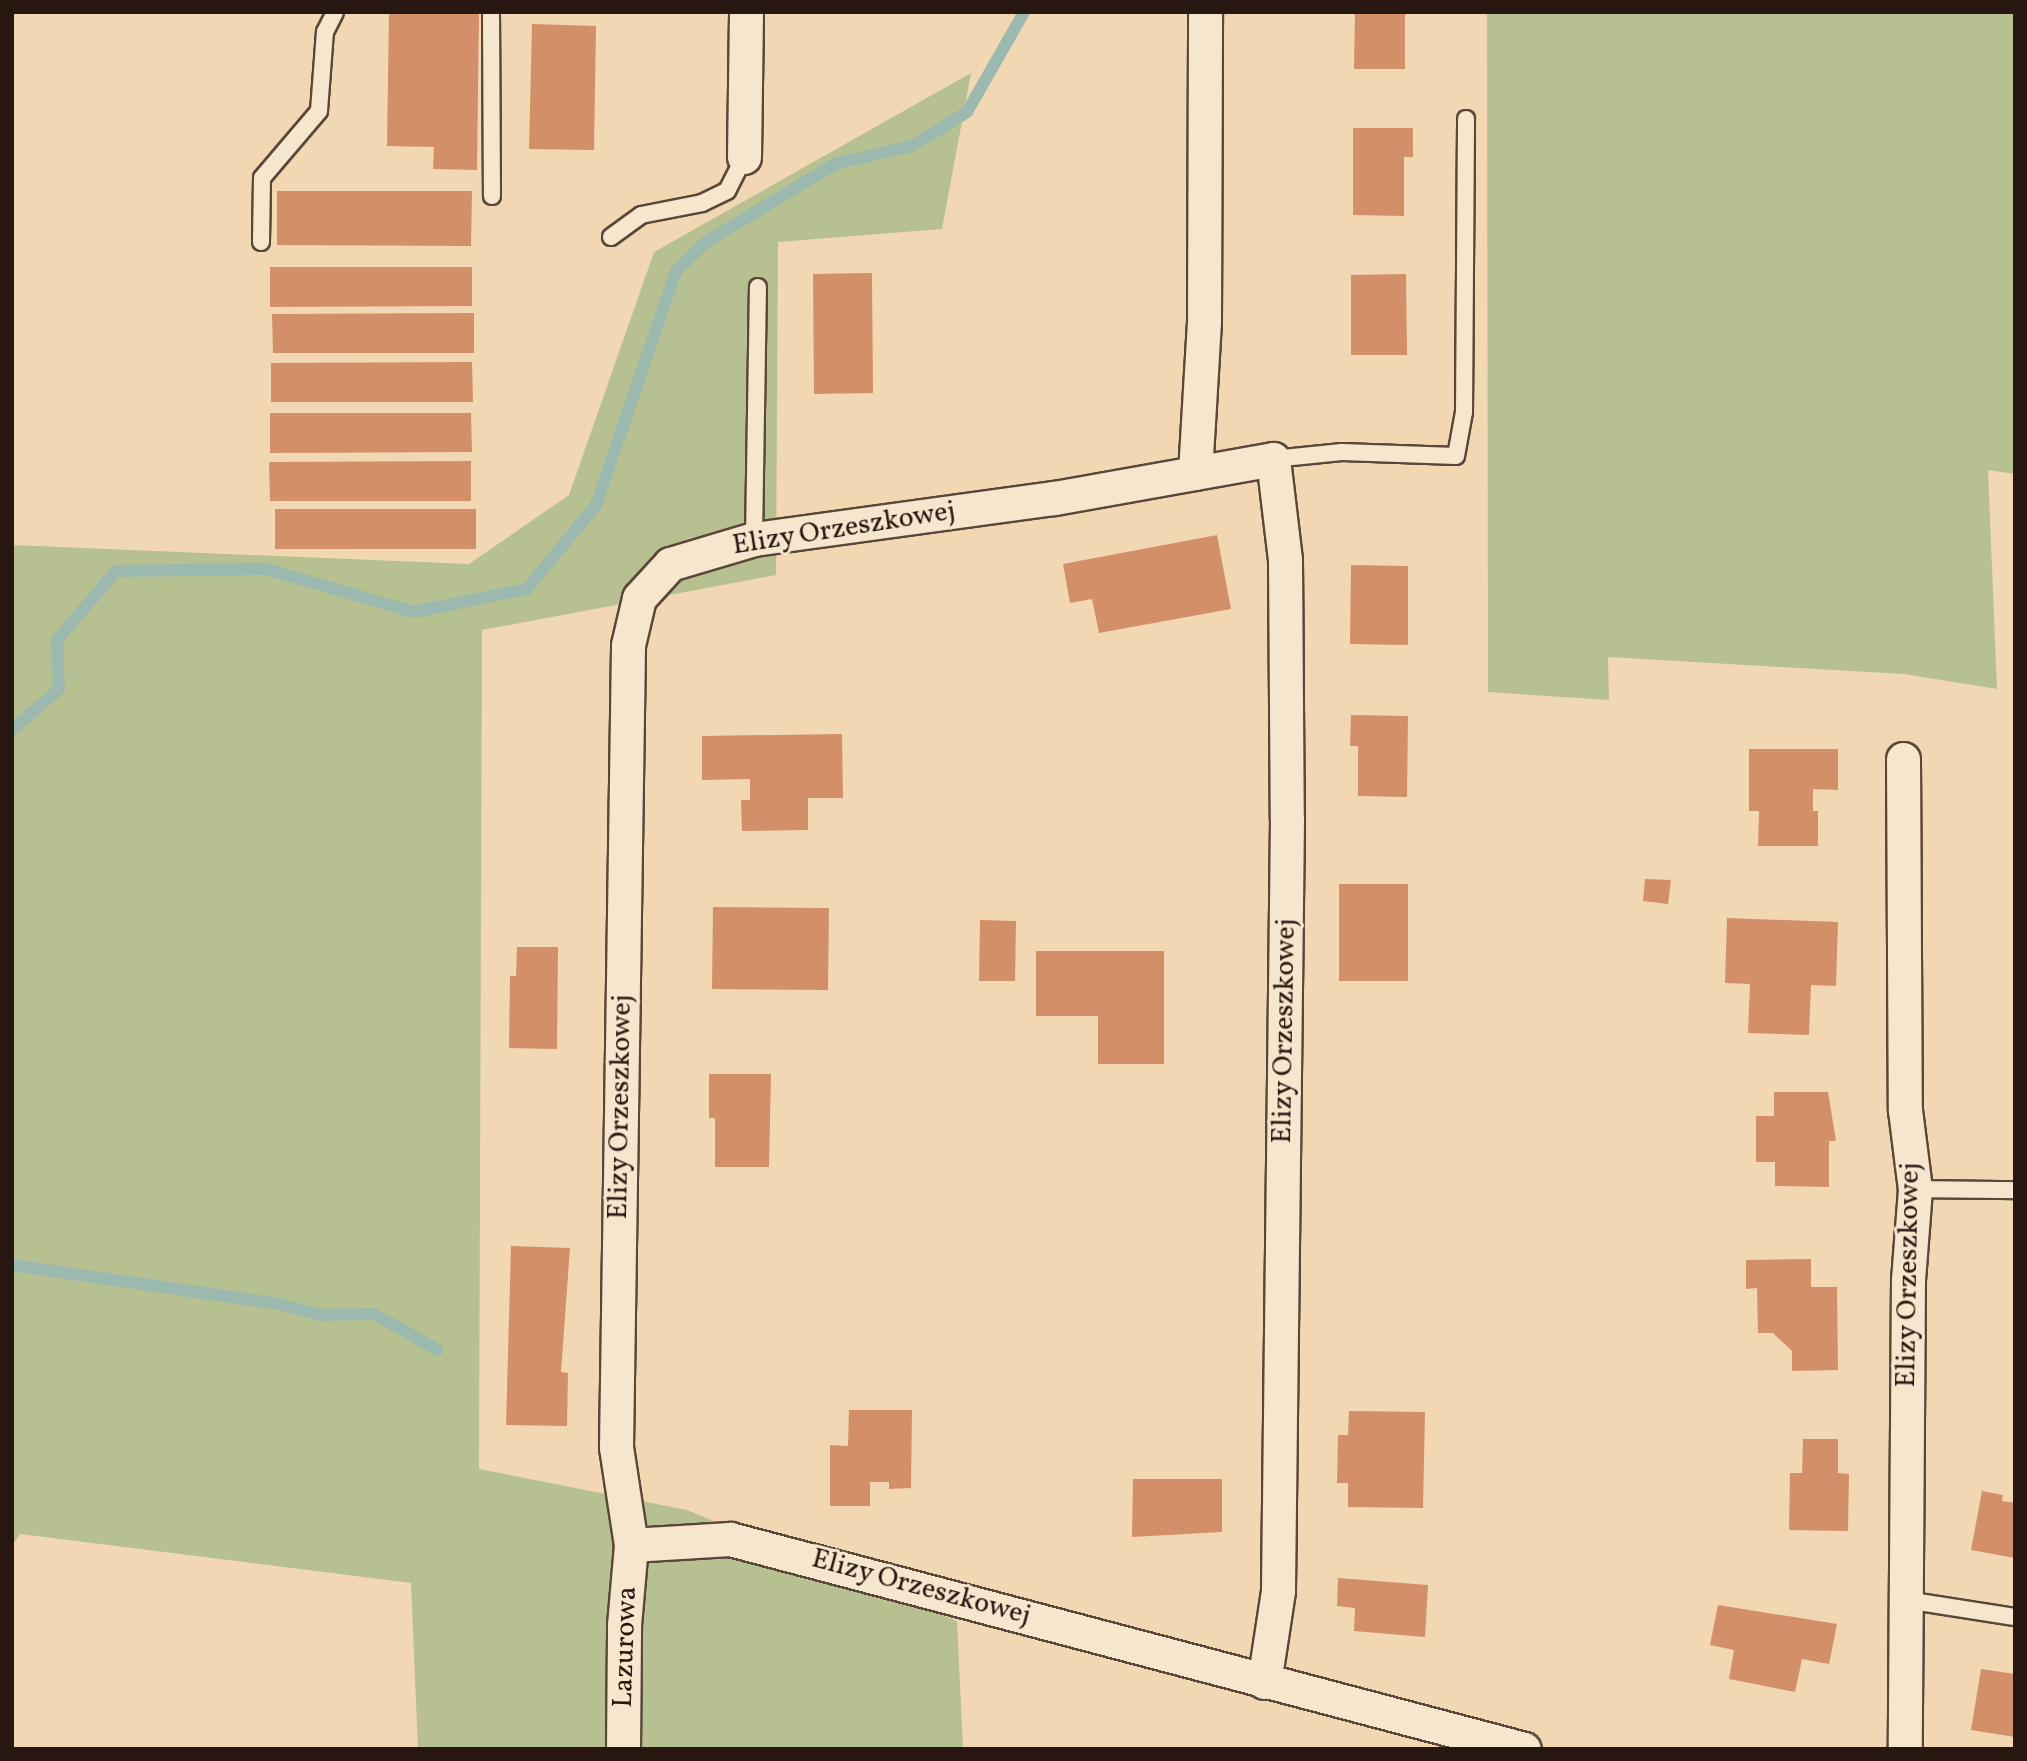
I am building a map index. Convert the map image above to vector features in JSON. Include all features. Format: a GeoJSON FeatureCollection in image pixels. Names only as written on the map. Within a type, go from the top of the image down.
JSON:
{"type":"FeatureCollection","features":[{"type":"Feature","properties":{"kind":"street"},"geometry":{"type":"LineString","coordinates":[[744,157],[746,12]]}},
{"type":"Feature","properties":{"kind":"street"},"geometry":{"type":"LineString","coordinates":[[1195,473],[1204,322],[1205,12]]}},
{"type":"Feature","properties":{"kind":"street","name":"Elizy Orzeszkowej"},"geometry":{"type":"LineString","coordinates":[[1264,1682],[1278,1591],[1287,819],[1284,559],[1273,459],[1054,498],[754,538],[670,564],[639,598],[628,645],[616,1447],[631,1545],[730,1539],[1264,1682],[1524,1749]]}},
{"type":"Feature","properties":{"kind":"street","name":"Elizy Orzeszkowej"},"geometry":{"type":"LineString","coordinates":[[1903,759],[1905,1110],[1915,1189],[1908,1279],[1905,1749]]}},
{"type":"Feature","properties":{"kind":"street","name":"Lazurowa"},"geometry":{"type":"LineString","coordinates":[[623,1749],[624,1625],[631,1545]]}},
{"type":"Feature","properties":{"kind":"lane"},"geometry":{"type":"LineString","coordinates":[[261,242],[262,178],[319,111],[325,32],[335,12]]}},
{"type":"Feature","properties":{"kind":"lane"},"geometry":{"type":"LineString","coordinates":[[491,12],[492,197]]}},
{"type":"Feature","properties":{"kind":"lane"},"geometry":{"type":"LineString","coordinates":[[1273,459],[1342,452],[1456,456],[1464,412],[1466,120]]}},
{"type":"Feature","properties":{"kind":"lane"},"geometry":{"type":"LineString","coordinates":[[611,237],[641,215],[702,203],[727,191],[744,157]]}},
{"type":"Feature","properties":{"kind":"lane"},"geometry":{"type":"LineString","coordinates":[[754,538],[758,287]]}},
{"type":"Feature","properties":{"kind":"lane"},"geometry":{"type":"LineString","coordinates":[[1915,1189],[2015,1190]]}},
{"type":"Feature","properties":{"kind":"lane"},"geometry":{"type":"LineString","coordinates":[[1906,1600],[2015,1617]]}},
{"type":"Feature","properties":{"kind":"green space"},"geometry":{"type":"Polygon","coordinates":[[[1487,12],[2015,12],[2015,474],[1988,470],[1997,689],[1904,674],[1608,657],[1609,700],[1488,692],[1487,12]]]}},
{"type":"Feature","properties":{"kind":"green space"},"geometry":{"type":"Polygon","coordinates":[[[971,73],[942,229],[778,242],[776,575],[482,630],[479,1469],[687,1510],[957,1621],[963,1749],[418,1749],[411,1583],[20,1534],[12,1546],[12,545],[469,564],[569,495],[654,252],[971,73]]]}},
{"type":"Feature","properties":{"kind":"building"},"geometry":{"type":"Polygon","coordinates":[[[389,12],[479,12],[477,170],[433,169],[434,147],[387,146],[389,12]]]}},
{"type":"Feature","properties":{"kind":"building"},"geometry":{"type":"Polygon","coordinates":[[[1355,12],[1405,12],[1405,69],[1354,69],[1355,12]]]}},
{"type":"Feature","properties":{"kind":"building"},"geometry":{"type":"Polygon","coordinates":[[[532,24],[596,26],[594,150],[529,149],[532,24]]]}},
{"type":"Feature","properties":{"kind":"building"},"geometry":{"type":"Polygon","coordinates":[[[1353,128],[1413,128],[1413,157],[1404,157],[1404,216],[1353,215],[1353,128]]]}},
{"type":"Feature","properties":{"kind":"building"},"geometry":{"type":"Polygon","coordinates":[[[277,191],[472,191],[471,246],[277,245],[277,191]]]}},
{"type":"Feature","properties":{"kind":"building"},"geometry":{"type":"Polygon","coordinates":[[[270,267],[472,267],[472,306],[270,307],[270,267]]]}},
{"type":"Feature","properties":{"kind":"building"},"geometry":{"type":"Polygon","coordinates":[[[872,273],[873,393],[814,394],[813,274],[872,273]]]}},
{"type":"Feature","properties":{"kind":"building"},"geometry":{"type":"Polygon","coordinates":[[[1406,274],[1407,355],[1351,355],[1351,275],[1406,274]]]}},
{"type":"Feature","properties":{"kind":"building"},"geometry":{"type":"Polygon","coordinates":[[[474,313],[474,353],[273,353],[272,314],[474,313]]]}},
{"type":"Feature","properties":{"kind":"building"},"geometry":{"type":"Polygon","coordinates":[[[472,362],[473,402],[271,402],[271,363],[472,362]]]}},
{"type":"Feature","properties":{"kind":"building"},"geometry":{"type":"Polygon","coordinates":[[[270,413],[471,413],[472,452],[270,453],[270,413]]]}},
{"type":"Feature","properties":{"kind":"building"},"geometry":{"type":"Polygon","coordinates":[[[471,461],[471,501],[270,501],[269,462],[471,461]]]}},
{"type":"Feature","properties":{"kind":"building"},"geometry":{"type":"Polygon","coordinates":[[[275,509],[476,509],[476,549],[275,549],[275,509]]]}},
{"type":"Feature","properties":{"kind":"building"},"geometry":{"type":"Polygon","coordinates":[[[1217,535],[1231,609],[1099,633],[1092,599],[1070,603],[1063,564],[1217,535]]]}},
{"type":"Feature","properties":{"kind":"building"},"geometry":{"type":"Polygon","coordinates":[[[1351,565],[1408,566],[1408,645],[1350,644],[1351,565]]]}},
{"type":"Feature","properties":{"kind":"building"},"geometry":{"type":"Polygon","coordinates":[[[1351,715],[1408,716],[1407,797],[1358,796],[1358,746],[1350,746],[1351,715]]]}},
{"type":"Feature","properties":{"kind":"building"},"geometry":{"type":"Polygon","coordinates":[[[842,734],[843,798],[808,798],[808,830],[742,831],[741,800],[750,800],[750,779],[702,780],[702,736],[842,734]]]}},
{"type":"Feature","properties":{"kind":"building"},"geometry":{"type":"Polygon","coordinates":[[[1749,749],[1838,749],[1838,790],[1813,789],[1813,811],[1818,811],[1818,846],[1758,846],[1759,811],[1749,811],[1749,749]]]}},
{"type":"Feature","properties":{"kind":"building"},"geometry":{"type":"Polygon","coordinates":[[[1645,879],[1671,880],[1668,904],[1643,901],[1645,879]]]}},
{"type":"Feature","properties":{"kind":"building"},"geometry":{"type":"Polygon","coordinates":[[[1339,884],[1408,884],[1408,981],[1339,981],[1339,884]]]}},
{"type":"Feature","properties":{"kind":"building"},"geometry":{"type":"Polygon","coordinates":[[[713,907],[829,908],[828,990],[712,989],[713,907]]]}},
{"type":"Feature","properties":{"kind":"building"},"geometry":{"type":"Polygon","coordinates":[[[1727,918],[1838,922],[1836,986],[1811,985],[1809,1035],[1748,1033],[1750,984],[1725,983],[1727,918]]]}},
{"type":"Feature","properties":{"kind":"building"},"geometry":{"type":"Polygon","coordinates":[[[980,920],[1016,921],[1015,981],[979,981],[980,920]]]}},
{"type":"Feature","properties":{"kind":"building"},"geometry":{"type":"Polygon","coordinates":[[[517,947],[558,947],[557,1049],[509,1048],[510,976],[516,976],[517,947]]]}},
{"type":"Feature","properties":{"kind":"building"},"geometry":{"type":"Polygon","coordinates":[[[1036,951],[1164,951],[1164,1064],[1098,1064],[1098,1016],[1036,1016],[1036,951]]]}},
{"type":"Feature","properties":{"kind":"building"},"geometry":{"type":"Polygon","coordinates":[[[709,1074],[771,1074],[769,1167],[715,1167],[715,1118],[709,1118],[709,1074]]]}},
{"type":"Feature","properties":{"kind":"building"},"geometry":{"type":"Polygon","coordinates":[[[1774,1092],[1828,1092],[1836,1141],[1829,1141],[1829,1187],[1775,1186],[1775,1162],[1756,1162],[1756,1116],[1774,1116],[1774,1092]]]}},
{"type":"Feature","properties":{"kind":"building"},"geometry":{"type":"Polygon","coordinates":[[[511,1246],[570,1248],[561,1372],[568,1373],[567,1426],[506,1425],[511,1246]]]}},
{"type":"Feature","properties":{"kind":"building"},"geometry":{"type":"Polygon","coordinates":[[[1811,1259],[1811,1287],[1837,1287],[1838,1370],[1792,1371],[1792,1351],[1773,1333],[1758,1333],[1757,1288],[1746,1289],[1746,1260],[1811,1259]]]}},
{"type":"Feature","properties":{"kind":"building"},"geometry":{"type":"Polygon","coordinates":[[[849,1410],[912,1410],[911,1488],[889,1489],[889,1482],[870,1482],[870,1506],[830,1506],[830,1445],[848,1446],[849,1410]]]}},
{"type":"Feature","properties":{"kind":"building"},"geometry":{"type":"Polygon","coordinates":[[[1349,1411],[1425,1412],[1423,1508],[1348,1507],[1348,1483],[1337,1483],[1338,1435],[1348,1435],[1349,1411]]]}},
{"type":"Feature","properties":{"kind":"building"},"geometry":{"type":"Polygon","coordinates":[[[1803,1439],[1838,1439],[1838,1473],[1849,1474],[1848,1531],[1789,1530],[1790,1473],[1802,1473],[1803,1439]]]}},
{"type":"Feature","properties":{"kind":"building"},"geometry":{"type":"Polygon","coordinates":[[[1133,1479],[1222,1479],[1222,1532],[1132,1537],[1133,1479]]]}},
{"type":"Feature","properties":{"kind":"building"},"geometry":{"type":"Polygon","coordinates":[[[1982,1491],[2003,1495],[2002,1501],[2015,1503],[2015,1558],[1971,1550],[1982,1491]]]}},
{"type":"Feature","properties":{"kind":"building"},"geometry":{"type":"Polygon","coordinates":[[[1338,1578],[1428,1585],[1425,1637],[1354,1631],[1355,1608],[1337,1606],[1338,1578]]]}},
{"type":"Feature","properties":{"kind":"building"},"geometry":{"type":"Polygon","coordinates":[[[1718,1605],[1837,1624],[1829,1664],[1802,1659],[1795,1692],[1729,1679],[1734,1650],[1710,1645],[1718,1605]]]}},
{"type":"Feature","properties":{"kind":"building"},"geometry":{"type":"Polygon","coordinates":[[[1981,1669],[2015,1674],[2015,1737],[1971,1730],[1981,1669]]]}},
{"type":"Feature","properties":{"kind":"waterway"},"geometry":{"type":"LineString","coordinates":[[12,730],[59,689],[57,640],[116,571],[266,569],[414,612],[527,589],[596,505],[676,271],[706,242],[835,164],[912,146],[967,112],[1024,12]]}},
{"type":"Feature","properties":{"kind":"waterway"},"geometry":{"type":"LineString","coordinates":[[12,1265],[279,1304],[320,1315],[374,1314],[438,1350]]}}]}
